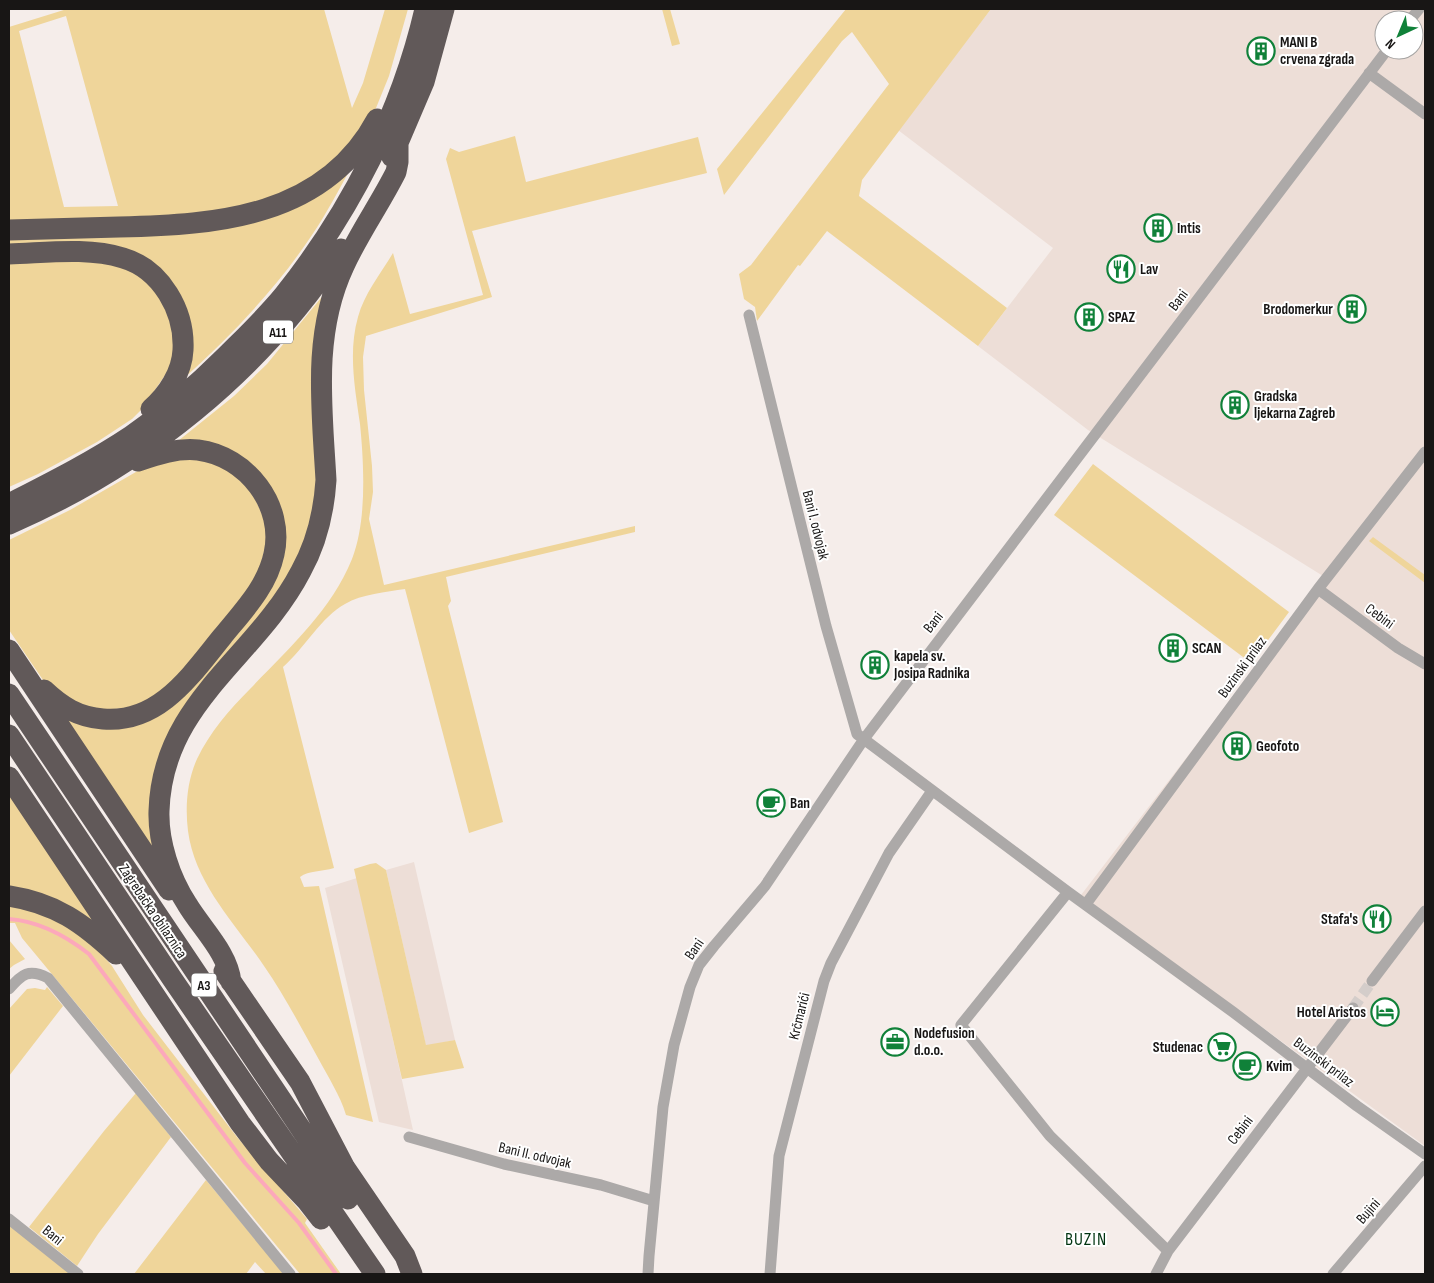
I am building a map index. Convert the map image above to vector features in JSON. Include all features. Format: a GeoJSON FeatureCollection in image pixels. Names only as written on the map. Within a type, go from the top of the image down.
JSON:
{"type":"FeatureCollection","features":[{"type":"Feature","properties":{"kind":"highway","name":"A11"},"geometry":{"type":"LineString","coordinates":[[102,465],[165,435],[198,409],[238,374],[280,330],[318,283],[355,227],[387,170],[424,82],[444,9]]}},
{"type":"Feature","properties":{"kind":"highway","name":"A11"},"geometry":{"type":"LineString","coordinates":[[11,516],[52,504],[102,465],[131,436],[200,382],[259,324],[300,273],[340,215],[374,152],[397,98],[423,17]]}},
{"type":"Feature","properties":{"kind":"highway"},"geometry":{"type":"LineString","coordinates":[[9,230],[180,226],[243,216],[299,196],[332,175],[348,159],[371,130],[389,92],[404,50],[423,17]]}},
{"type":"Feature","properties":{"kind":"highway"},"geometry":{"type":"LineString","coordinates":[[231,982],[227,963],[186,904],[175,882],[166,857],[158,813],[162,774],[174,742],[189,715],[281,603],[307,559],[318,526],[325,495],[326,480],[320,378],[325,324],[329,305],[344,266],[396,172],[398,145]]}},
{"type":"Feature","properties":{"kind":"highway"},"geometry":{"type":"LineString","coordinates":[[9,254],[87,252],[124,258],[136,263],[155,277],[170,296],[181,323],[183,352],[180,365],[170,388],[154,406],[109,440],[102,465],[177,451],[199,450],[232,462],[252,477],[259,486],[274,518],[276,542],[267,577],[252,601],[175,692],[162,703],[138,715],[126,719],[108,720],[76,714],[53,698],[12,655]]}},
{"type":"Feature","properties":{"kind":"highway"},"geometry":{"type":"LineString","coordinates":[[12,655],[300,1082],[345,1168],[405,1256],[412,1274]]}},
{"type":"Feature","properties":{"kind":"highway","name":"Zagrebačka obilaznica"},"geometry":{"type":"LineString","coordinates":[[9,694],[328,1170],[402,1274]]}},
{"type":"Feature","properties":{"kind":"highway","name":"Zagrebačka obilaznica"},"geometry":{"type":"LineString","coordinates":[[9,734],[167,972],[375,1274]]}},
{"type":"Feature","properties":{"kind":"highway"},"geometry":{"type":"LineString","coordinates":[[9,777],[162,1008],[259,1149],[307,1201],[359,1274]]}},
{"type":"Feature","properties":{"kind":"highway"},"geometry":{"type":"LineString","coordinates":[[9,896],[27,899],[54,908],[88,929],[117,955],[162,1008]]}},
{"type":"Feature","properties":{"kind":"street","name":"Bani"},"geometry":{"type":"LineString","coordinates":[[648,1274],[663,1107],[674,1045],[690,987],[699,965],[765,886],[864,739],[1379,60]]}},
{"type":"Feature","properties":{"kind":"street"},"geometry":{"type":"LineString","coordinates":[[1369,73],[1425,114]]}},
{"type":"Feature","properties":{"kind":"street","name":"Bani I. odvojak"},"geometry":{"type":"LineString","coordinates":[[749,315],[826,626],[857,734],[864,739]]}},
{"type":"Feature","properties":{"kind":"street","name":"Buzinski prilaz"},"geometry":{"type":"LineString","coordinates":[[1086,904],[1318,589],[1425,452]]}},
{"type":"Feature","properties":{"kind":"street","name":"Cebini"},"geometry":{"type":"LineString","coordinates":[[1318,589],[1398,648],[1425,664]]}},
{"type":"Feature","properties":{"kind":"street","name":"Buzinski prilaz"},"geometry":{"type":"LineString","coordinates":[[864,739],[1357,1106],[1425,1154]]}},
{"type":"Feature","properties":{"kind":"street","name":"Krčmarići"},"geometry":{"type":"LineString","coordinates":[[770,1274],[779,1156],[824,981],[831,963],[889,853],[932,791]]}},
{"type":"Feature","properties":{"kind":"street"},"geometry":{"type":"LineString","coordinates":[[1068,892],[961,1025],[1050,1136],[1168,1251]]}},
{"type":"Feature","properties":{"kind":"street"},"geometry":{"type":"LineString","coordinates":[[1372,981],[1425,911]]}},
{"type":"Feature","properties":{"kind":"street"},"geometry":{"type":"LineString","coordinates":[[9,989],[22,976],[31,973],[41,974],[48,978],[290,1274]]}},
{"type":"Feature","properties":{"kind":"street","name":"Cebini"},"geometry":{"type":"LineString","coordinates":[[1156,1274],[1168,1251],[1306,1067],[1353,1008]]}},
{"type":"Feature","properties":{"kind":"street","name":"Bani II. odvojak"},"geometry":{"type":"LineString","coordinates":[[409,1137],[504,1164],[601,1185],[654,1201]]}},
{"type":"Feature","properties":{"kind":"street","name":"Bujini"},"geometry":{"type":"LineString","coordinates":[[1333,1274],[1425,1166]]}},
{"type":"Feature","properties":{"kind":"street","name":"Bani"},"geometry":{"type":"LineString","coordinates":[[9,1218],[78,1274]]}},
{"type":"Feature","properties":{"kind":"shaded area"},"geometry":{"type":"Polygon","coordinates":[[[67,9],[324,9],[352,108],[363,83],[385,9],[408,9],[389,76],[368,124],[339,161],[299,189],[219,214],[9,224],[9,27],[67,9]],[[66,16],[19,31],[64,207],[118,206],[66,16]]]}},
{"type":"Feature","properties":{"kind":"shaded area"},"geometry":{"type":"Polygon","coordinates":[[[662,9],[670,9],[680,44],[672,46],[662,9]]]}},
{"type":"Feature","properties":{"kind":"shaded area"},"geometry":{"type":"Polygon","coordinates":[[[846,9],[991,9],[862,180],[859,196],[1007,308],[978,346],[827,231],[800,266],[798,265],[757,321],[755,307],[744,299],[739,274],[751,265],[889,84],[852,32],[842,41],[724,195],[717,169],[846,9]]]}},
{"type":"Feature","properties":{"kind":"shaded area"},"geometry":{"type":"Polygon","coordinates":[[[991,9],[1425,9],[1425,1146],[1081,895],[1323,576],[1088,430],[978,346],[1053,248],[898,130],[991,9]]]}},
{"type":"Feature","properties":{"kind":"shaded area"},"geometry":{"type":"Polygon","coordinates":[[[515,136],[526,182],[698,137],[707,173],[472,231],[492,297],[366,336],[363,357],[364,390],[373,492],[369,519],[384,585],[635,526],[635,532],[446,577],[451,601],[448,606],[503,822],[469,833],[405,589],[366,596],[337,609],[283,667],[334,868],[307,873],[300,877],[304,887],[319,886],[373,1122],[346,1115],[334,1086],[285,1000],[264,966],[207,886],[192,850],[188,831],[188,794],[191,776],[197,759],[220,722],[321,612],[333,596],[352,559],[360,528],[363,492],[360,424],[353,370],[353,344],[358,317],[364,300],[393,253],[410,314],[483,295],[446,159],[450,148],[459,152],[515,136]]]}},
{"type":"Feature","properties":{"kind":"shaded area"},"geometry":{"type":"Polygon","coordinates":[[[352,166],[317,227],[268,293],[218,347],[182,380],[189,356],[153,266],[9,247],[9,237],[204,230],[352,166]]]}},
{"type":"Feature","properties":{"kind":"shaded area"},"geometry":{"type":"Polygon","coordinates":[[[89,258],[139,272],[172,312],[174,362],[142,409],[132,419],[97,442],[38,474],[9,487],[9,259],[89,258]]]}},
{"type":"Feature","properties":{"kind":"shaded area"},"geometry":{"type":"Polygon","coordinates":[[[325,293],[318,491],[313,521],[294,572],[174,725],[160,862],[65,720],[143,720],[265,595],[267,487],[173,445],[234,396],[267,364],[325,293]]]}},
{"type":"Feature","properties":{"kind":"shaded area"},"geometry":{"type":"Polygon","coordinates":[[[166,458],[212,460],[247,480],[269,530],[257,582],[179,678],[139,708],[87,710],[43,680],[9,630],[9,540],[70,510],[148,465],[166,458]]]}},
{"type":"Feature","properties":{"kind":"shaded area"},"geometry":{"type":"Polygon","coordinates":[[[1093,464],[1289,612],[1251,663],[1054,515],[1093,464]]]}},
{"type":"Feature","properties":{"kind":"shaded area"},"geometry":{"type":"Polygon","coordinates":[[[1373,537],[1425,575],[1425,583],[1369,541],[1373,537]]]}},
{"type":"Feature","properties":{"kind":"shaded area"},"geometry":{"type":"Polygon","coordinates":[[[9,793],[98,928],[9,888],[9,793]]]}},
{"type":"Feature","properties":{"kind":"shaded area"},"geometry":{"type":"Polygon","coordinates":[[[414,862],[455,1040],[426,1046],[386,870],[414,862]]]}},
{"type":"Feature","properties":{"kind":"shaded area"},"geometry":{"type":"Polygon","coordinates":[[[376,863],[386,870],[426,1045],[455,1040],[464,1068],[402,1079],[354,869],[376,863]]]}},
{"type":"Feature","properties":{"kind":"shaded area"},"geometry":{"type":"Polygon","coordinates":[[[357,878],[413,1130],[379,1122],[325,888],[357,878]]]}},
{"type":"Feature","properties":{"kind":"shaded area"},"geometry":{"type":"Polygon","coordinates":[[[9,904],[47,914],[92,943],[112,966],[143,1015],[237,1137],[307,1219],[305,1223],[341,1274],[300,1274],[22,938],[15,923],[9,923],[9,904]]]}},
{"type":"Feature","properties":{"kind":"shaded area"},"geometry":{"type":"Polygon","coordinates":[[[9,940],[25,959],[9,969],[9,940]]]}},
{"type":"Feature","properties":{"kind":"shaded area"},"geometry":{"type":"Polygon","coordinates":[[[47,987],[63,1006],[9,1076],[9,1009],[27,989],[45,990],[47,987]]]}},
{"type":"Feature","properties":{"kind":"shaded area"},"geometry":{"type":"Polygon","coordinates":[[[136,1093],[171,1137],[98,1234],[77,1266],[29,1227],[136,1093]]]}},
{"type":"Feature","properties":{"kind":"shaded area"},"geometry":{"type":"Polygon","coordinates":[[[206,1180],[284,1274],[266,1274],[255,1262],[246,1274],[134,1274],[206,1180]]]}},
{"type":"Feature","properties":{"kind":"shaded area"},"geometry":{"type":"Polygon","coordinates":[[[9,1222],[73,1274],[9,1274],[9,1222]]]}},
{"type":"Feature","properties":{"kind":"waterway"},"geometry":{"type":"LineString","coordinates":[[9,919],[20,920],[51,930],[89,954],[245,1163],[299,1223],[336,1274]]}},
{"type":"Feature","properties":{"kind":"tunnel"},"geometry":{"type":"LineString","coordinates":[[1353,1008],[1372,981]]}},
{"type":"Feature","properties":{"kind":"place","name":"MANI B crvena zgrada"},"geometry":{"type":"Point","coordinates":[1261,51]}},
{"type":"Feature","properties":{"kind":"place","name":"Intis"},"geometry":{"type":"Point","coordinates":[1158,228]}},
{"type":"Feature","properties":{"kind":"place","name":"Lav"},"geometry":{"type":"Point","coordinates":[1121,269]}},
{"type":"Feature","properties":{"kind":"place","name":"Brodomerkur"},"geometry":{"type":"Point","coordinates":[1352,309]}},
{"type":"Feature","properties":{"kind":"place","name":"SPAZ"},"geometry":{"type":"Point","coordinates":[1089,317]}},
{"type":"Feature","properties":{"kind":"place","name":"Gradska ljekarna Zagreb"},"geometry":{"type":"Point","coordinates":[1235,405]}},
{"type":"Feature","properties":{"kind":"place","name":"SCAN"},"geometry":{"type":"Point","coordinates":[1173,648]}},
{"type":"Feature","properties":{"kind":"place","name":"kapela sv. Josipa Radnika"},"geometry":{"type":"Point","coordinates":[875,665]}},
{"type":"Feature","properties":{"kind":"place","name":"Geofoto"},"geometry":{"type":"Point","coordinates":[1237,746]}},
{"type":"Feature","properties":{"kind":"place","name":"Ban"},"geometry":{"type":"Point","coordinates":[771,803]}},
{"type":"Feature","properties":{"kind":"place","name":"Stafa's"},"geometry":{"type":"Point","coordinates":[1377,919]}},
{"type":"Feature","properties":{"kind":"place","name":"Hotel Aristos"},"geometry":{"type":"Point","coordinates":[1385,1012]}},
{"type":"Feature","properties":{"kind":"place","name":"Nodefusion d.o.o."},"geometry":{"type":"Point","coordinates":[895,1042]}},
{"type":"Feature","properties":{"kind":"place","name":"Studenac"},"geometry":{"type":"Point","coordinates":[1222,1047]}},
{"type":"Feature","properties":{"kind":"place","name":"Kvim"},"geometry":{"type":"Point","coordinates":[1247,1066]}},
{"type":"Feature","properties":{"kind":"district","name":"BUZIN"},"geometry":{"type":"Point","coordinates":[1086,1239]}}]}
